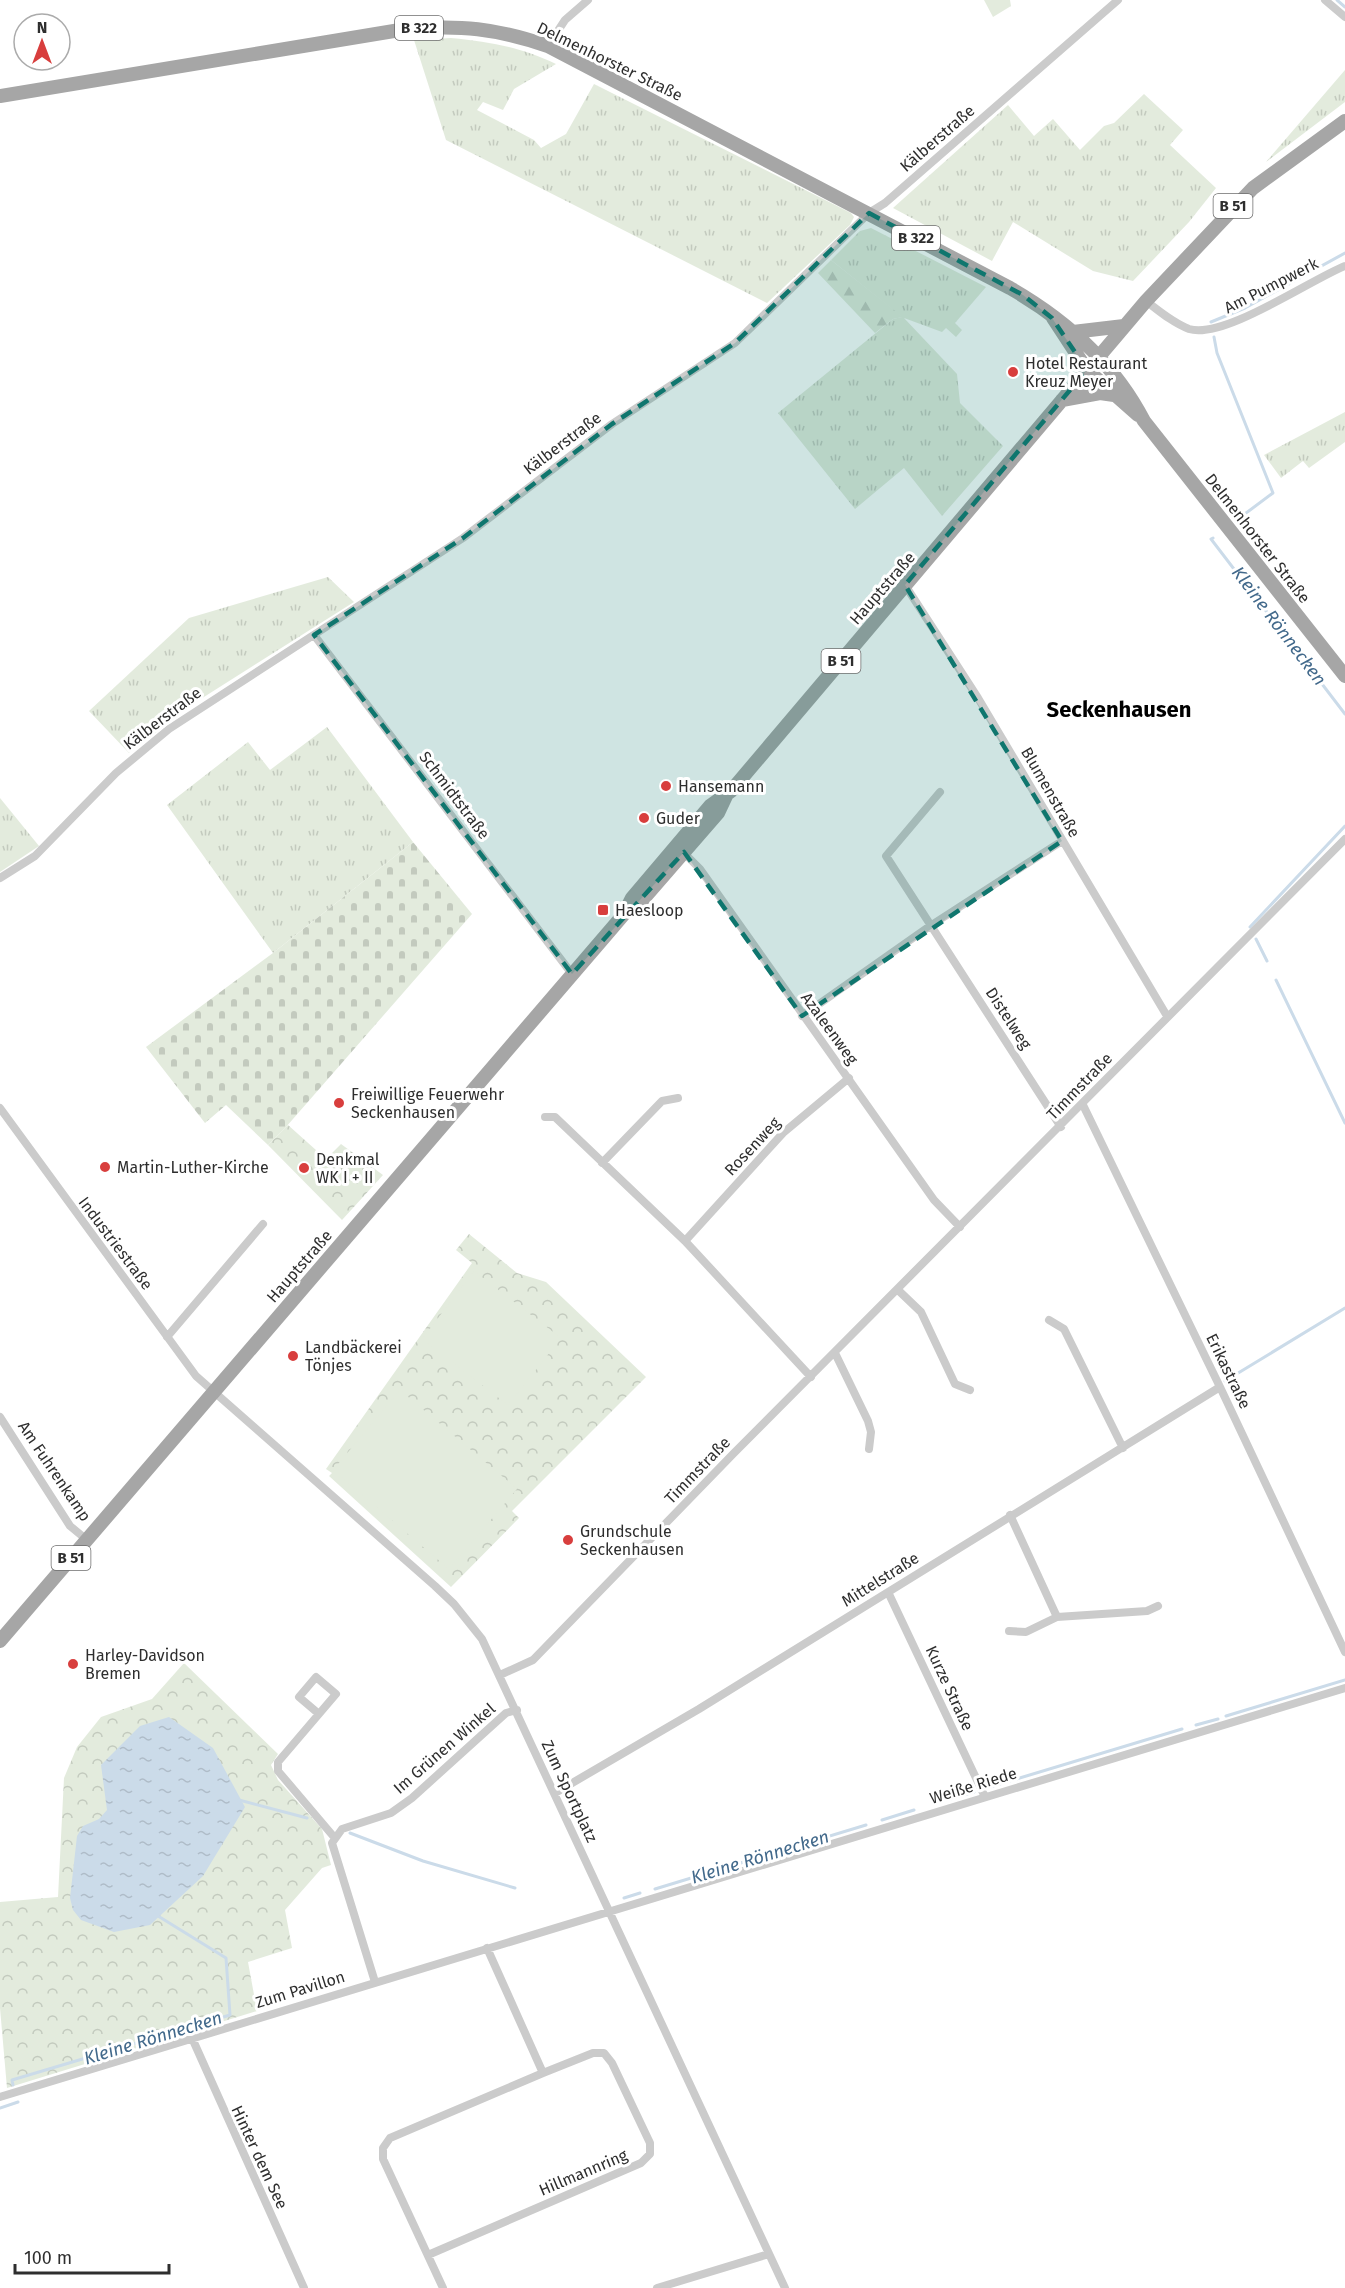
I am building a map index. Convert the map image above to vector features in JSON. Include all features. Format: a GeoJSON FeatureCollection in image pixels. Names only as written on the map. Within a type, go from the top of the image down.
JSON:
{"type":"FeatureCollection","features":[{"type":"Feature","properties":{"kind":"main road","name":"Delmenhorster Straße"},"geometry":{"type":"LineString","coordinates":[[0,96],[406,29],[447,26],[481,28],[548,46],[1010,288],[1073,332],[1100,356],[1129,392],[1144,421]]}},
{"type":"Feature","properties":{"kind":"main road","name":"B 51"},"geometry":{"type":"LineString","coordinates":[[1062,400],[1146,301],[1253,188],[1345,120]]}},
{"type":"Feature","properties":{"kind":"main road","name":"Delmenhorster Straße"},"geometry":{"type":"LineString","coordinates":[[1052,318],[1087,370],[1144,421],[1345,676]]}},
{"type":"Feature","properties":{"kind":"main road"},"geometry":{"type":"LineString","coordinates":[[1073,332],[1124,326]]}},
{"type":"Feature","properties":{"kind":"main road"},"geometry":{"type":"LineString","coordinates":[[1062,400],[1100,393],[1114,395]]}},
{"type":"Feature","properties":{"kind":"main road","name":"Hauptstraße"},"geometry":{"type":"LineString","coordinates":[[0,1641],[624,914],[632,898],[680,849],[710,806],[726,796],[1062,400]]}},
{"type":"Feature","properties":{"kind":"street"},"geometry":{"type":"LineString","coordinates":[[548,46],[565,20],[588,0]]}},
{"type":"Feature","properties":{"kind":"street","name":"Kälberstraße"},"geometry":{"type":"LineString","coordinates":[[0,878],[35,856],[116,773],[169,729],[463,538],[612,424],[735,343],[869,213],[885,203],[1118,0]]}},
{"type":"Feature","properties":{"kind":"street"},"geometry":{"type":"LineString","coordinates":[[1325,0],[1345,17]]}},
{"type":"Feature","properties":{"kind":"street","name":"Am Pumpwerk"},"geometry":{"type":"LineString","coordinates":[[1146,301],[1171,320],[1190,329],[1214,329],[1235,322],[1345,266]]}},
{"type":"Feature","properties":{"kind":"street","name":"Blumenstraße"},"geometry":{"type":"LineString","coordinates":[[905,585],[978,698],[1167,1016]]}},
{"type":"Feature","properties":{"kind":"street","name":"Schmidtstraße"},"geometry":{"type":"LineString","coordinates":[[314,635],[572,974]]}},
{"type":"Feature","properties":{"kind":"street","name":"Distelweg"},"geometry":{"type":"LineString","coordinates":[[940,792],[886,856],[1061,1127]]}},
{"type":"Feature","properties":{"kind":"street","name":"Timmstraße"},"geometry":{"type":"LineString","coordinates":[[500,1675],[532,1660],[1083,1105],[1167,1016],[1345,839]]}},
{"type":"Feature","properties":{"kind":"street"},"geometry":{"type":"LineString","coordinates":[[802,1016],[930,926],[1062,841]]}},
{"type":"Feature","properties":{"kind":"street","name":"Azaleenweg"},"geometry":{"type":"LineString","coordinates":[[680,849],[700,869],[934,1200],[960,1227]]}},
{"type":"Feature","properties":{"kind":"street","name":"Rosenweg"},"geometry":{"type":"LineString","coordinates":[[685,1242],[783,1133],[849,1078]]}},
{"type":"Feature","properties":{"kind":"street"},"geometry":{"type":"LineString","coordinates":[[602,1163],[662,1101],[678,1098]]}},
{"type":"Feature","properties":{"kind":"street","name":"Erikastraße"},"geometry":{"type":"LineString","coordinates":[[1083,1105],[1220,1386],[1345,1652]]}},
{"type":"Feature","properties":{"kind":"street","name":"Industriestraße"},"geometry":{"type":"LineString","coordinates":[[0,1108],[196,1376],[213,1392]]}},
{"type":"Feature","properties":{"kind":"street"},"geometry":{"type":"LineString","coordinates":[[545,1117],[555,1117],[685,1242],[811,1377]]}},
{"type":"Feature","properties":{"kind":"street"},"geometry":{"type":"LineString","coordinates":[[167,1337],[263,1224]]}},
{"type":"Feature","properties":{"kind":"street"},"geometry":{"type":"LineString","coordinates":[[898,1290],[921,1312],[956,1384],[970,1390]]}},
{"type":"Feature","properties":{"kind":"street"},"geometry":{"type":"LineString","coordinates":[[1049,1320],[1064,1329],[1123,1448]]}},
{"type":"Feature","properties":{"kind":"street"},"geometry":{"type":"LineString","coordinates":[[835,1353],[868,1420],[871,1432],[869,1449]]}},
{"type":"Feature","properties":{"kind":"street","name":"Mittelstraße"},"geometry":{"type":"LineString","coordinates":[[555,1793],[699,1708],[1220,1386]]}},
{"type":"Feature","properties":{"kind":"street","name":"Zum Sportplatz"},"geometry":{"type":"LineString","coordinates":[[213,1392],[454,1604],[482,1639],[785,2288]]}},
{"type":"Feature","properties":{"kind":"street","name":"Am Fuhrenkamp"},"geometry":{"type":"LineString","coordinates":[[0,1417],[70,1526],[87,1540]]}},
{"type":"Feature","properties":{"kind":"street"},"geometry":{"type":"LineString","coordinates":[[1010,1515],[1057,1617]]}},
{"type":"Feature","properties":{"kind":"street","name":"Kurze Straße"},"geometry":{"type":"LineString","coordinates":[[888,1592],[985,1797]]}},
{"type":"Feature","properties":{"kind":"street"},"geometry":{"type":"LineString","coordinates":[[1009,1631],[1026,1632],[1057,1617],[1148,1611],[1158,1606]]}},
{"type":"Feature","properties":{"kind":"street"},"geometry":{"type":"LineString","coordinates":[[319,1714],[299,1697],[316,1677],[336,1694],[319,1714],[278,1762],[278,1771],[334,1837],[332,1843],[375,1982]]}},
{"type":"Feature","properties":{"kind":"street","name":"Weiße Riede"},"geometry":{"type":"LineString","coordinates":[[609,1911],[1345,1688]]}},
{"type":"Feature","properties":{"kind":"street","name":"Im Grünen Winkel"},"geometry":{"type":"LineString","coordinates":[[334,1837],[342,1829],[391,1813],[412,1798],[507,1713],[517,1710]]}},
{"type":"Feature","properties":{"kind":"street","name":"Zum Pavillon"},"geometry":{"type":"LineString","coordinates":[[0,2097],[609,1911]]}},
{"type":"Feature","properties":{"kind":"street"},"geometry":{"type":"LineString","coordinates":[[487,1948],[543,2073]]}},
{"type":"Feature","properties":{"kind":"street","name":"Hinter dem See"},"geometry":{"type":"LineString","coordinates":[[192,2038],[304,2288]]}},
{"type":"Feature","properties":{"kind":"street","name":"Hillmannring"},"geometry":{"type":"LineString","coordinates":[[428,2255],[641,2163],[650,2154],[650,2144],[612,2063],[604,2053],[592,2053],[543,2073],[390,2138],[386,2143],[383,2159],[443,2288]]}},
{"type":"Feature","properties":{"kind":"street"},"geometry":{"type":"LineString","coordinates":[[657,2288],[769,2254]]}},
{"type":"Feature","properties":{"kind":"highlighted area"},"geometry":{"type":"Polygon","coordinates":[[[869,213],[1023,295],[1052,318],[1087,370],[905,585],[1062,841],[802,1016],[684,852],[572,974],[314,635],[463,538],[612,424],[735,343],[869,213]]]}},
{"type":"Feature","properties":{"kind":"green space"},"geometry":{"type":"Polygon","coordinates":[[[984,0],[1010,0],[1011,6],[993,17],[984,0]]]}},
{"type":"Feature","properties":{"kind":"green space"},"geometry":{"type":"Polygon","coordinates":[[[451,38],[505,46],[556,64],[514,89],[503,110],[483,102],[477,110],[534,140],[541,148],[566,134],[594,84],[851,213],[854,217],[850,225],[767,303],[446,140],[414,40],[451,38]]]}},
{"type":"Feature","properties":{"kind":"green space"},"geometry":{"type":"Polygon","coordinates":[[[1345,70],[1345,102],[1266,162],[1345,70]]]}},
{"type":"Feature","properties":{"kind":"green space"},"geometry":{"type":"Polygon","coordinates":[[[1144,94],[1183,130],[1170,145],[1216,188],[1189,222],[1133,281],[1093,271],[1013,222],[992,261],[893,208],[1008,105],[1034,136],[1053,119],[1080,150],[1104,126],[1114,123],[1144,94]]]}},
{"type":"Feature","properties":{"kind":"green space"},"geometry":{"type":"Polygon","coordinates":[[[871,228],[986,287],[955,323],[962,330],[956,337],[946,328],[942,332],[904,318],[957,374],[960,403],[1003,446],[942,516],[904,468],[855,509],[778,413],[893,319],[902,317],[831,260],[860,231],[871,228]]]}},
{"type":"Feature","properties":{"kind":"green space"},"geometry":{"type":"Polygon","coordinates":[[[831,260],[903,317],[893,319],[875,333],[818,273],[831,260]]]}},
{"type":"Feature","properties":{"kind":"green space"},"geometry":{"type":"Polygon","coordinates":[[[1345,412],[1345,442],[1309,468],[1303,461],[1281,478],[1264,455],[1345,412]]]}},
{"type":"Feature","properties":{"kind":"green space"},"geometry":{"type":"Polygon","coordinates":[[[328,577],[354,602],[196,702],[129,753],[89,711],[189,618],[328,577]]]}},
{"type":"Feature","properties":{"kind":"green space"},"geometry":{"type":"Polygon","coordinates":[[[327,727],[413,842],[273,953],[167,805],[248,742],[270,770],[327,727]]]}},
{"type":"Feature","properties":{"kind":"green space"},"geometry":{"type":"Polygon","coordinates":[[[0,798],[39,846],[0,872],[0,798]]]}},
{"type":"Feature","properties":{"kind":"green space"},"geometry":{"type":"Polygon","coordinates":[[[413,842],[472,914],[268,1145],[226,1105],[205,1123],[146,1047],[273,953],[413,842]]]}},
{"type":"Feature","properties":{"kind":"green space"},"geometry":{"type":"Polygon","coordinates":[[[288,1125],[326,1159],[341,1144],[383,1175],[342,1220],[268,1145],[288,1125]]]}},
{"type":"Feature","properties":{"kind":"green space"},"geometry":{"type":"Polygon","coordinates":[[[469,1234],[517,1273],[546,1282],[646,1377],[512,1511],[519,1518],[451,1587],[329,1476],[332,1473],[326,1469],[472,1263],[456,1250],[469,1234]]]}},
{"type":"Feature","properties":{"kind":"green space"},"geometry":{"type":"Polygon","coordinates":[[[474,1271],[561,1338],[508,1405],[422,1339],[474,1271]]]}},
{"type":"Feature","properties":{"kind":"green space"},"geometry":{"type":"Polygon","coordinates":[[[400,1390],[517,1489],[449,1569],[333,1470],[400,1390]]]}},
{"type":"Feature","properties":{"kind":"green space"},"geometry":{"type":"Polygon","coordinates":[[[184,1663],[278,1754],[271,1765],[278,1780],[322,1829],[331,1865],[322,1868],[285,1910],[292,1948],[248,1962],[257,2011],[7,2088],[0,2008],[0,1902],[58,1897],[64,1778],[77,1747],[101,1717],[152,1699],[184,1663]]]}},
{"type":"Feature","properties":{"kind":"water"},"geometry":{"type":"Polygon","coordinates":[[[169,1717],[213,1748],[245,1807],[203,1876],[150,1925],[114,1932],[81,1920],[73,1910],[70,1898],[77,1836],[83,1826],[99,1819],[107,1810],[101,1765],[140,1726],[169,1717]]]}},
{"type":"Feature","properties":{"kind":"waterway","name":"Kleine Rönnecken"},"geometry":{"type":"LineString","coordinates":[[1337,0],[1345,7]]}},
{"type":"Feature","properties":{"kind":"waterway","name":"Kleine Rönnecken"},"geometry":{"type":"LineString","coordinates":[[1211,322],[1245,308],[1345,253]]}},
{"type":"Feature","properties":{"kind":"waterway","name":"Kleine Rönnecken"},"geometry":{"type":"LineString","coordinates":[[1214,337],[1217,353],[1273,493],[1238,519]]}},
{"type":"Feature","properties":{"kind":"waterway","name":"Kleine Rönnecken"},"geometry":{"type":"LineString","coordinates":[[1213,538],[1211,539],[1345,714]]}},
{"type":"Feature","properties":{"kind":"waterway","name":"Kleine Rönnecken"},"geometry":{"type":"LineString","coordinates":[[1250,927],[1345,826]]}},
{"type":"Feature","properties":{"kind":"waterway"},"geometry":{"type":"LineString","coordinates":[[1256,939],[1267,961]]}},
{"type":"Feature","properties":{"kind":"waterway","name":"Kleine Rönnecken"},"geometry":{"type":"LineString","coordinates":[[1276,980],[1345,1123]]}},
{"type":"Feature","properties":{"kind":"waterway"},"geometry":{"type":"LineString","coordinates":[[1225,1381],[1345,1308]]}},
{"type":"Feature","properties":{"kind":"waterway","name":"Kleine Rönnecken"},"geometry":{"type":"LineString","coordinates":[[1226,1716],[1345,1680]]}},
{"type":"Feature","properties":{"kind":"waterway","name":"Kleine Rönnecken"},"geometry":{"type":"LineString","coordinates":[[1196,1725],[1218,1719]]}},
{"type":"Feature","properties":{"kind":"waterway","name":"Kleine Rönnecken"},"geometry":{"type":"LineString","coordinates":[[990,1787],[1182,1729]]}},
{"type":"Feature","properties":{"kind":"waterway"},"geometry":{"type":"LineString","coordinates":[[947,1800],[974,1792]]}},
{"type":"Feature","properties":{"kind":"waterway","name":"Kleine Rönnecken"},"geometry":{"type":"LineString","coordinates":[[239,1800],[307,1818]]}},
{"type":"Feature","properties":{"kind":"waterway"},"geometry":{"type":"LineString","coordinates":[[882,1820],[914,1810]]}},
{"type":"Feature","properties":{"kind":"waterway","name":"Kleine Rönnecken"},"geometry":{"type":"LineString","coordinates":[[655,1889],[866,1825]]}},
{"type":"Feature","properties":{"kind":"waterway","name":"Kleine Rönnecken"},"geometry":{"type":"LineString","coordinates":[[350,1833],[423,1861],[515,1888]]}},
{"type":"Feature","properties":{"kind":"waterway","name":"Kleine Rönnecken"},"geometry":{"type":"LineString","coordinates":[[624,1898],[640,1893]]}},
{"type":"Feature","properties":{"kind":"waterway","name":"Kleine Rönnecken"},"geometry":{"type":"LineString","coordinates":[[13,2085],[12,2080],[230,2015],[226,1958],[158,1916]]}},
{"type":"Feature","properties":{"kind":"waterway","name":"Kleine Rönnecken"},"geometry":{"type":"LineString","coordinates":[[0,2108],[18,2102]]}},
{"type":"Feature","properties":{"kind":"place","name":"Hotel Restaurant Kreuz Meyer"},"geometry":{"type":"Point","coordinates":[1013,372]}},
{"type":"Feature","properties":{"kind":"place","name":"Hansemann"},"geometry":{"type":"Point","coordinates":[666,786]}},
{"type":"Feature","properties":{"kind":"place","name":"Guder"},"geometry":{"type":"Point","coordinates":[644,818]}},
{"type":"Feature","properties":{"kind":"place","name":"Haesloop"},"geometry":{"type":"Point","coordinates":[603,910]}},
{"type":"Feature","properties":{"kind":"place","name":"Freiwillige Feuerwehr Seckenhausen"},"geometry":{"type":"Point","coordinates":[339,1103]}},
{"type":"Feature","properties":{"kind":"place","name":"Martin-Luther-Kirche"},"geometry":{"type":"Point","coordinates":[105,1167]}},
{"type":"Feature","properties":{"kind":"place","name":"Denkmal WK I + II"},"geometry":{"type":"Point","coordinates":[304,1168]}},
{"type":"Feature","properties":{"kind":"place","name":"Landbäckerei Tönjes"},"geometry":{"type":"Point","coordinates":[293,1356]}},
{"type":"Feature","properties":{"kind":"place","name":"Grundschule Seckenhausen"},"geometry":{"type":"Point","coordinates":[568,1540]}},
{"type":"Feature","properties":{"kind":"place","name":"Harley-Davidson Bremen"},"geometry":{"type":"Point","coordinates":[73,1664]}},
{"type":"Feature","properties":{"kind":"district","name":"Seckenhausen"},"geometry":{"type":"Point","coordinates":[1119,709]}}]}
